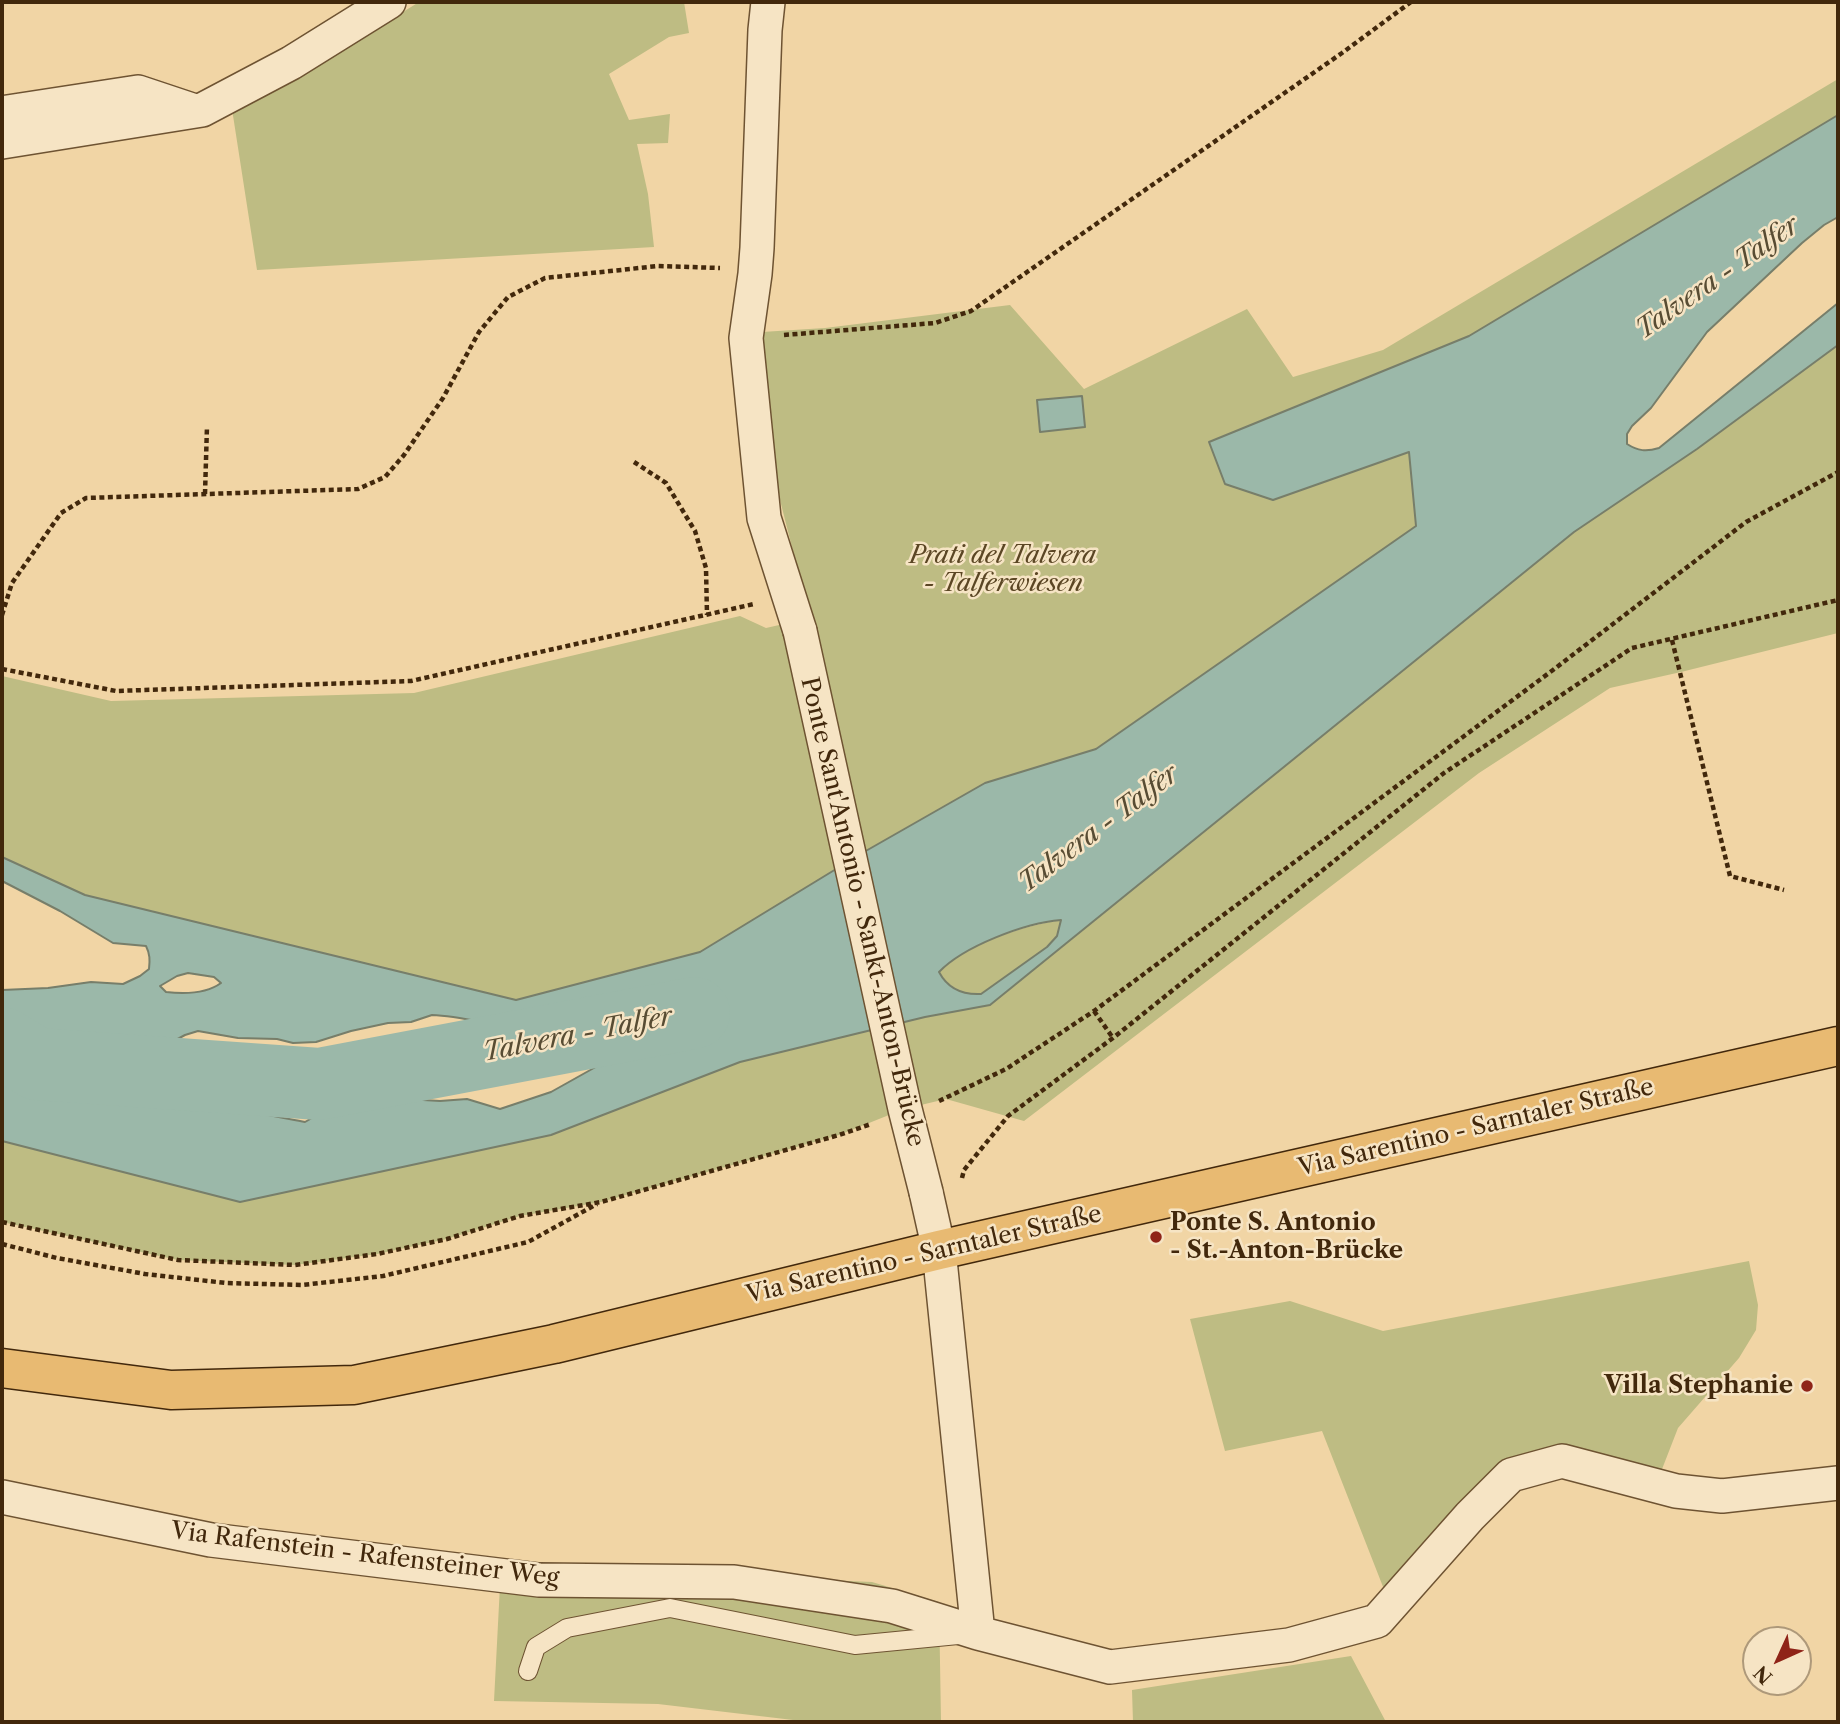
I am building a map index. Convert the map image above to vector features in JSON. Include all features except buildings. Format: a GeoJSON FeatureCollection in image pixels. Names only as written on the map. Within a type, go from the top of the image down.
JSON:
{"type":"FeatureCollection","features":[{"type":"Feature","properties":{"kind":"main road","name":"Via Sarentino - Sarntaler Straße"},"geometry":{"type":"LineString","coordinates":[[2,1368],[171,1390],[354,1385],[554,1344],[939,1251],[1838,1046]]}},
{"type":"Feature","properties":{"kind":"street"},"geometry":{"type":"LineString","coordinates":[[2,142],[197,112],[291,62],[388,2]]}},
{"type":"Feature","properties":{"kind":"street","name":"Ponte Sant'Antonio - Sankt-Anton-Brücke"},"geometry":{"type":"LineString","coordinates":[[768,2],[755,274],[746,338],[764,518],[800,631],[905,1109],[939,1251]]}},
{"type":"Feature","properties":{"kind":"street"},"geometry":{"type":"LineString","coordinates":[[2,113],[138,92],[197,112]]}},
{"type":"Feature","properties":{"kind":"street"},"geometry":{"type":"LineString","coordinates":[[939,1251],[978,1633]]}},
{"type":"Feature","properties":{"kind":"street","name":"Via Rafenstein - Rafensteiner Weg"},"geometry":{"type":"LineString","coordinates":[[2,1497],[211,1540],[539,1580],[734,1582],[891,1606],[978,1633],[1110,1667],[1289,1645],[1377,1621],[1470,1516],[1511,1475],[1562,1461],[1676,1491],[1722,1496],[1838,1483]]}},
{"type":"Feature","properties":{"kind":"lane"},"geometry":{"type":"LineString","coordinates":[[528,1671],[536,1647],[567,1628],[670,1608],[855,1645],[978,1633]]}},
{"type":"Feature","properties":{"kind":"path"},"geometry":{"type":"LineString","coordinates":[[746,338],[935,323],[971,311],[1411,2]]}},
{"type":"Feature","properties":{"kind":"path"},"geometry":{"type":"LineString","coordinates":[[2,615],[12,583],[61,513],[86,498],[358,489],[385,477],[404,455],[443,398],[486,323],[508,297],[545,278],[658,266],[711,266],[755,274]]}},
{"type":"Feature","properties":{"kind":"path"},"geometry":{"type":"LineString","coordinates":[[205,494],[207,426]]}},
{"type":"Feature","properties":{"kind":"path"},"geometry":{"type":"LineString","coordinates":[[634,462],[666,483],[695,531],[706,568],[707,615]]}},
{"type":"Feature","properties":{"kind":"path"},"geometry":{"type":"LineString","coordinates":[[934,1103],[1006,1069],[1094,1011],[1553,670],[1746,522],[1838,472]]}},
{"type":"Feature","properties":{"kind":"path"},"geometry":{"type":"LineString","coordinates":[[2,669],[116,691],[411,681],[789,597]]}},
{"type":"Feature","properties":{"kind":"path"},"geometry":{"type":"LineString","coordinates":[[998,1128],[1008,1116],[1113,1038],[1444,773],[1632,648],[1838,600]]}},
{"type":"Feature","properties":{"kind":"path"},"geometry":{"type":"LineString","coordinates":[[1672,640],[1730,876],[1784,890]]}},
{"type":"Feature","properties":{"kind":"path"},"geometry":{"type":"LineString","coordinates":[[1094,1011],[1113,1038]]}},
{"type":"Feature","properties":{"kind":"path"},"geometry":{"type":"LineString","coordinates":[[2,1222],[178,1260],[295,1265],[377,1254],[447,1239],[520,1216],[601,1202],[873,1124]]}},
{"type":"Feature","properties":{"kind":"path"},"geometry":{"type":"LineString","coordinates":[[2,1244],[57,1258],[145,1274],[226,1283],[302,1285],[383,1276],[528,1241],[601,1202]]}},
{"type":"Feature","properties":{"kind":"green space"},"geometry":{"type":"Polygon","coordinates":[[[419,2],[684,2],[689,33],[669,37],[609,74],[629,120],[670,114],[668,143],[637,144],[648,194],[654,247],[257,270],[232,109],[280,89],[419,2]]]}},
{"type":"Feature","properties":{"kind":"green space","name":"Prati del Talvera - Talferwiesen"},"geometry":{"type":"Polygon","coordinates":[[[1838,79],[1838,115],[1469,336],[1209,442],[1273,500],[1410,452],[1416,526],[1096,749],[985,783],[864,852],[700,952],[517,1000],[85,895],[2,857],[2,676],[111,701],[414,693],[740,616],[766,628],[810,618],[780,500],[767,415],[762,332],[825,328],[1010,305],[1084,389],[1247,309],[1293,377],[1383,350],[1838,79]]]}},
{"type":"Feature","properties":{"kind":"green space"},"geometry":{"type":"Polygon","coordinates":[[[1838,345],[1838,633],[1610,688],[1479,773],[1024,1121],[946,1099],[904,1109],[839,1135],[601,1202],[520,1216],[447,1239],[377,1254],[295,1265],[178,1260],[2,1222],[2,1140],[551,1135],[740,1062],[925,1017],[990,1005],[1574,532],[1697,449],[1838,345]]]}},
{"type":"Feature","properties":{"kind":"green space"},"geometry":{"type":"Polygon","coordinates":[[[1061,920],[1057,936],[1047,947],[981,994],[956,990],[939,972],[964,953],[996,938],[1061,920]]]}},
{"type":"Feature","properties":{"kind":"green space"},"geometry":{"type":"Polygon","coordinates":[[[1749,1261],[1758,1305],[1756,1330],[1739,1358],[1678,1428],[1657,1482],[1511,1475],[1387,1597],[1322,1431],[1225,1451],[1190,1319],[1290,1301],[1383,1331],[1749,1261]]]}},
{"type":"Feature","properties":{"kind":"green space"},"geometry":{"type":"Polygon","coordinates":[[[501,1566],[872,1582],[939,1602],[941,1722],[810,1722],[658,1704],[494,1701],[501,1566]]]}},
{"type":"Feature","properties":{"kind":"green space"},"geometry":{"type":"Polygon","coordinates":[[[1351,1656],[1386,1722],[1133,1722],[1132,1690],[1351,1656]]]}},
{"type":"Feature","properties":{"kind":"water"},"geometry":{"type":"Polygon","coordinates":[[[1838,115],[1838,217],[1802,243],[1707,332],[1651,408],[1632,426],[1627,434],[1627,444],[1642,450],[1659,448],[1838,303],[1838,345],[1697,449],[1574,532],[990,1005],[925,1017],[740,1062],[551,1135],[240,1202],[2,1141],[2,990],[48,988],[91,982],[123,984],[149,969],[150,960],[146,946],[113,943],[2,881],[2,857],[85,895],[516,1000],[700,952],[864,852],[985,783],[1096,749],[1416,526],[1409,452],[1273,500],[1225,484],[1209,442],[1469,336],[1838,115]],[[1061,920],[996,937],[964,953],[939,972],[956,990],[981,994],[1047,947],[1057,936],[1061,920]],[[188,973],[160,986],[166,992],[187,993],[209,989],[221,983],[214,977],[188,973]],[[432,1015],[411,1022],[388,1023],[316,1042],[293,1043],[198,1031],[172,1042],[169,1049],[186,1084],[209,1099],[225,1105],[305,1122],[324,1111],[373,1097],[440,1101],[467,1099],[500,1109],[551,1092],[601,1064],[631,1041],[631,1036],[625,1030],[534,1029],[432,1015]]]}},
{"type":"Feature","properties":{"kind":"water"},"geometry":{"type":"Polygon","coordinates":[[[1082,396],[1085,427],[1040,432],[1037,400],[1082,396]]]}},
{"type":"Feature","properties":{"kind":"waterway","name":"Talvera - Talfer"},"geometry":{"type":"LineString","coordinates":[[2,1043],[37,1064],[319,1084],[694,1013]]}},
{"type":"Feature","properties":{"kind":"place","name":"Ponte S. Antonio - St.-Anton-Brücke"},"geometry":{"type":"Point","coordinates":[1156,1237]}},
{"type":"Feature","properties":{"kind":"place","name":"Villa Stephanie"},"geometry":{"type":"Point","coordinates":[1807,1386]}}]}
